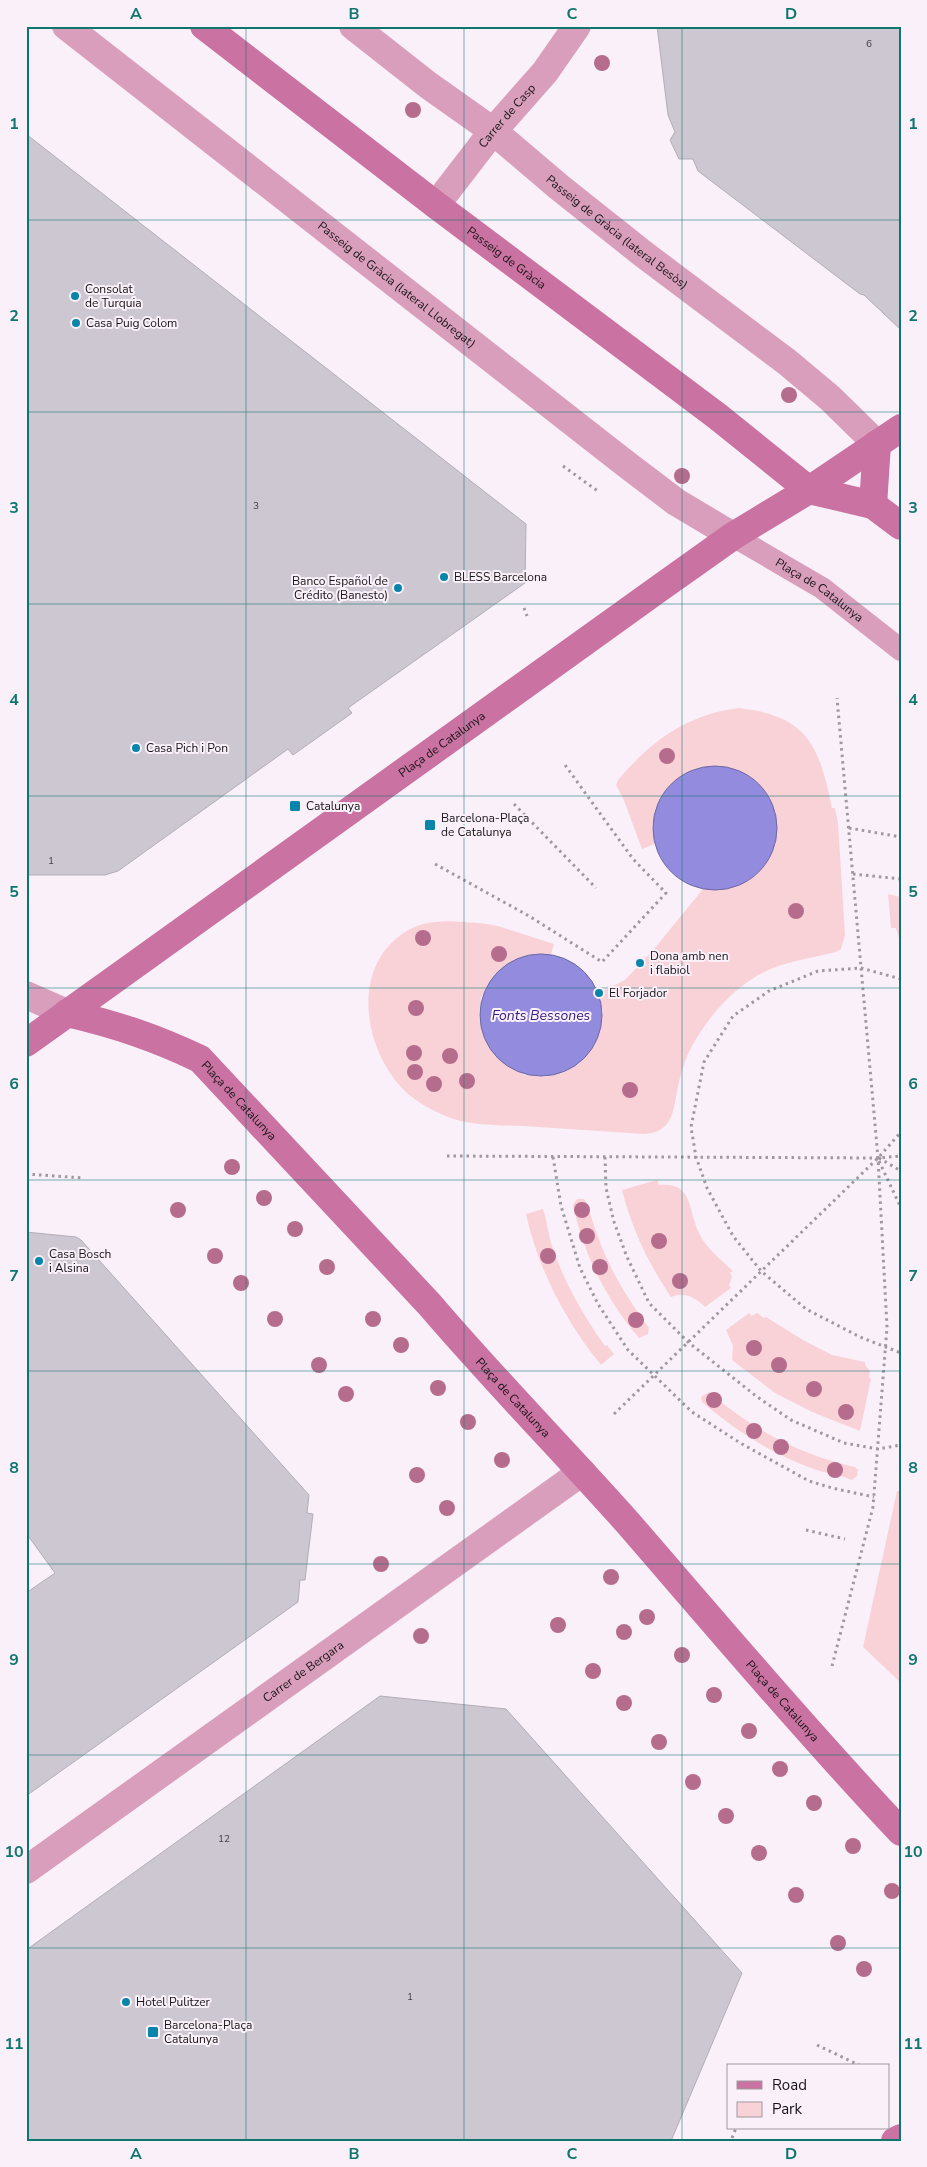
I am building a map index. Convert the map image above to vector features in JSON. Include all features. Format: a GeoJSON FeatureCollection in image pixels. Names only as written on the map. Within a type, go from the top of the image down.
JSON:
{"type":"FeatureCollection","features":[{"type":"Feature","properties":{"kind":"main road","name":"Passeig de Gràcia"},"geometry":{"type":"LineString","coordinates":[[204,26],[436,205],[717,416],[810,490]]}},
{"type":"Feature","properties":{"kind":"main road","name":"Plaça de Catalunya"},"geometry":{"type":"LineString","coordinates":[[67,1013],[190,927],[733,536],[810,490],[901,428]]}},
{"type":"Feature","properties":{"kind":"main road"},"geometry":{"type":"LineString","coordinates":[[873,504],[877,444]]}},
{"type":"Feature","properties":{"kind":"main road"},"geometry":{"type":"LineString","coordinates":[[810,490],[873,504],[901,526]]}},
{"type":"Feature","properties":{"kind":"main road","name":"Plaça de Catalunya"},"geometry":{"type":"LineString","coordinates":[[67,1013],[117,1025],[159,1040],[200,1059],[430,1305],[466,1348],[582,1472],[829,1755],[901,1832]]}},
{"type":"Feature","properties":{"kind":"main road"},"geometry":{"type":"LineString","coordinates":[[26,1043],[67,1013]]}},
{"type":"Feature","properties":{"kind":"main road"},"geometry":{"type":"LineString","coordinates":[[895,2141],[901,2138]]}},
{"type":"Feature","properties":{"kind":"street","name":"Passeig de Gràcia (lateral Llobregat)"},"geometry":{"type":"LineString","coordinates":[[66,26],[626,464],[676,502],[733,536]]}},
{"type":"Feature","properties":{"kind":"street","name":"Passeig de Gràcia (lateral Besòs)"},"geometry":{"type":"LineString","coordinates":[[353,26],[493,131],[627,241],[794,368],[830,398],[877,444]]}},
{"type":"Feature","properties":{"kind":"street","name":"Carrer de Casp"},"geometry":{"type":"LineString","coordinates":[[436,205],[493,131],[545,72],[577,26]]}},
{"type":"Feature","properties":{"kind":"street"},"geometry":{"type":"LineString","coordinates":[[26,995],[67,1013]]}},
{"type":"Feature","properties":{"kind":"street","name":"Carrer de Bergara"},"geometry":{"type":"LineString","coordinates":[[26,1870],[582,1472]]}},
{"type":"Feature","properties":{"kind":"lane","name":"Plaça de Catalunya"},"geometry":{"type":"LineString","coordinates":[[733,536],[822,588],[901,650]]}},
{"type":"Feature","properties":{"kind":"path"},"geometry":{"type":"LineString","coordinates":[[563,466],[599,492]]}},
{"type":"Feature","properties":{"kind":"path"},"geometry":{"type":"LineString","coordinates":[[524,608],[527,616]]}},
{"type":"Feature","properties":{"kind":"path"},"geometry":{"type":"LineString","coordinates":[[832,1666],[874,1497],[887,1348],[878,1158],[836,698]]}},
{"type":"Feature","properties":{"kind":"path"},"geometry":{"type":"LineString","coordinates":[[435,864],[529,916],[602,962],[666,894],[633,859],[565,765]]}},
{"type":"Feature","properties":{"kind":"path"},"geometry":{"type":"LineString","coordinates":[[514,804],[596,888]]}},
{"type":"Feature","properties":{"kind":"path"},"geometry":{"type":"LineString","coordinates":[[849,828],[901,836]]}},
{"type":"Feature","properties":{"kind":"path"},"geometry":{"type":"LineString","coordinates":[[853,874],[901,879]]}},
{"type":"Feature","properties":{"kind":"path"},"geometry":{"type":"LineString","coordinates":[[901,979],[861,968],[818,971],[769,991],[733,1016],[704,1062],[691,1127],[696,1157],[707,1188],[733,1236],[761,1271],[806,1309],[860,1337],[901,1353]]}},
{"type":"Feature","properties":{"kind":"path"},"geometry":{"type":"LineString","coordinates":[[614,1414],[878,1158],[901,1132]]}},
{"type":"Feature","properties":{"kind":"path"},"geometry":{"type":"LineString","coordinates":[[447,1156],[878,1158],[901,1156]]}},
{"type":"Feature","properties":{"kind":"path"},"geometry":{"type":"LineString","coordinates":[[553,1157],[561,1206],[580,1268],[598,1304],[628,1350],[692,1412],[742,1444],[809,1481],[874,1497]]}},
{"type":"Feature","properties":{"kind":"path"},"geometry":{"type":"LineString","coordinates":[[605,1157],[606,1188],[614,1222],[627,1257],[649,1303],[688,1342],[756,1396],[791,1420],[844,1443],[878,1449],[901,1445]]}},
{"type":"Feature","properties":{"kind":"path"},"geometry":{"type":"LineString","coordinates":[[878,1158],[901,1171]]}},
{"type":"Feature","properties":{"kind":"path"},"geometry":{"type":"LineString","coordinates":[[878,1158],[901,1208]]}},
{"type":"Feature","properties":{"kind":"path"},"geometry":{"type":"LineString","coordinates":[[26,1174],[84,1178]]}},
{"type":"Feature","properties":{"kind":"path"},"geometry":{"type":"LineString","coordinates":[[806,1530],[845,1539]]}},
{"type":"Feature","properties":{"kind":"path"},"geometry":{"type":"LineString","coordinates":[[817,2045],[857,2064]]}},
{"type":"Feature","properties":{"kind":"path"},"geometry":{"type":"LineString","coordinates":[[732,2138],[735,2130]]}},
{"type":"Feature","properties":{"kind":"green space"},"geometry":{"type":"Polygon","coordinates":[[[739,708],[781,718],[795,727],[806,737],[822,767],[832,808],[835,808],[838,823],[845,935],[841,949],[836,952],[798,960],[762,973],[749,981],[724,1002],[703,1028],[688,1054],[670,1118],[667,1124],[654,1133],[644,1134],[475,1124],[448,1117],[410,1096],[387,1069],[371,1028],[368,1006],[370,985],[376,965],[388,947],[411,928],[433,922],[475,923],[502,927],[554,944],[551,954],[520,957],[490,980],[481,998],[479,1017],[507,1066],[524,1075],[544,1077],[563,1073],[580,1063],[603,1012],[599,993],[625,980],[654,949],[703,889],[728,888],[744,883],[764,866],[768,857],[773,810],[758,783],[652,825],[655,844],[642,849],[623,798],[616,785],[630,766],[671,732],[703,716],[739,708]]]}},
{"type":"Feature","properties":{"kind":"green space"},"geometry":{"type":"Polygon","coordinates":[[[888,894],[901,897],[901,945],[896,928],[891,928],[888,894]]]}},
{"type":"Feature","properties":{"kind":"green space"},"geometry":{"type":"Polygon","coordinates":[[[657,1180],[659,1185],[670,1185],[684,1192],[705,1244],[733,1271],[730,1273],[732,1277],[729,1285],[731,1288],[705,1307],[690,1296],[671,1297],[648,1258],[636,1232],[622,1190],[657,1180]]]}},
{"type":"Feature","properties":{"kind":"green space"},"geometry":{"type":"Polygon","coordinates":[[[577,1199],[584,1199],[587,1203],[605,1254],[619,1283],[649,1328],[648,1334],[639,1338],[627,1324],[598,1276],[577,1223],[573,1205],[577,1199]]]}},
{"type":"Feature","properties":{"kind":"green space"},"geometry":{"type":"Polygon","coordinates":[[[543,1209],[552,1246],[568,1285],[605,1346],[607,1345],[614,1354],[601,1365],[565,1313],[538,1255],[526,1214],[543,1209]]]}},
{"type":"Feature","properties":{"kind":"green space"},"geometry":{"type":"Polygon","coordinates":[[[749,1313],[751,1316],[757,1313],[764,1318],[766,1317],[832,1355],[865,1362],[870,1371],[869,1378],[871,1379],[860,1431],[812,1412],[775,1393],[732,1360],[733,1346],[726,1330],[749,1313]]]}},
{"type":"Feature","properties":{"kind":"green space"},"geometry":{"type":"Polygon","coordinates":[[[709,1392],[742,1418],[760,1429],[796,1448],[855,1467],[858,1470],[857,1476],[852,1480],[816,1470],[767,1448],[727,1422],[702,1402],[701,1397],[709,1392]]]}},
{"type":"Feature","properties":{"kind":"green space"},"geometry":{"type":"Polygon","coordinates":[[[897,1491],[901,1491],[901,1683],[863,1647],[897,1491]]]}},
{"type":"Feature","properties":{"kind":"water"},"geometry":{"type":"Polygon","coordinates":[[[715,766],[739,771],[759,784],[772,804],[777,828],[772,852],[759,872],[739,885],[715,890],[691,885],[671,872],[658,852],[653,828],[658,804],[671,784],[691,771],[715,766]]]}},
{"type":"Feature","properties":{"kind":"water","name":"Fonts Bessones"},"geometry":{"type":"Polygon","coordinates":[[[541,954],[565,958],[584,972],[598,991],[602,1015],[598,1039],[584,1058],[565,1072],[541,1076],[517,1072],[498,1058],[484,1039],[480,1015],[484,991],[498,972],[517,958],[541,954]]]}},
{"type":"Feature","properties":{"kind":"building"},"geometry":{"type":"Polygon","coordinates":[[[657,26],[901,26],[901,330],[864,295],[860,294],[698,171],[693,159],[679,159],[670,140],[675,132],[668,115],[657,26]]]}},
{"type":"Feature","properties":{"kind":"building"},"geometry":{"type":"Polygon","coordinates":[[[26,134],[526,524],[525,583],[348,708],[352,713],[293,755],[288,749],[118,871],[105,875],[26,875],[26,134]]]}},
{"type":"Feature","properties":{"kind":"building"},"geometry":{"type":"Polygon","coordinates":[[[26,1232],[76,1237],[81,1240],[309,1495],[307,1513],[313,1514],[305,1580],[300,1580],[298,1602],[26,1796],[26,1593],[55,1573],[26,1533],[26,1232]]]}},
{"type":"Feature","properties":{"kind":"building"},"geometry":{"type":"Polygon","coordinates":[[[380,1696],[506,1709],[742,1973],[671,2141],[26,2141],[26,1950],[380,1696]]]}},
{"type":"Feature","properties":{"kind":"place","name":"Consolat de Turquia"},"geometry":{"type":"Point","coordinates":[75,296]}},
{"type":"Feature","properties":{"kind":"place","name":"Casa Puig Colom"},"geometry":{"type":"Point","coordinates":[76,323]}},
{"type":"Feature","properties":{"kind":"place","name":"BLESS Barcelona"},"geometry":{"type":"Point","coordinates":[444,577]}},
{"type":"Feature","properties":{"kind":"place","name":"Banco Español de Crédito (Banesto)"},"geometry":{"type":"Point","coordinates":[398,588]}},
{"type":"Feature","properties":{"kind":"place","name":"Casa Pich i Pon"},"geometry":{"type":"Point","coordinates":[136,748]}},
{"type":"Feature","properties":{"kind":"place","name":"Catalunya"},"geometry":{"type":"Point","coordinates":[295,806]}},
{"type":"Feature","properties":{"kind":"place","name":"Barcelona-Plaça de Catalunya"},"geometry":{"type":"Point","coordinates":[430,825]}},
{"type":"Feature","properties":{"kind":"place","name":"Dona amb nen i flabiol"},"geometry":{"type":"Point","coordinates":[640,963]}},
{"type":"Feature","properties":{"kind":"place","name":"El Forjador"},"geometry":{"type":"Point","coordinates":[599,993]}},
{"type":"Feature","properties":{"kind":"place","name":"Casa Bosch i Alsina"},"geometry":{"type":"Point","coordinates":[39,1261]}},
{"type":"Feature","properties":{"kind":"place","name":"Hotel Pulitzer"},"geometry":{"type":"Point","coordinates":[126,2002]}},
{"type":"Feature","properties":{"kind":"place","name":"Barcelona-Plaça Catalunya"},"geometry":{"type":"Point","coordinates":[153,2032]}}]}
